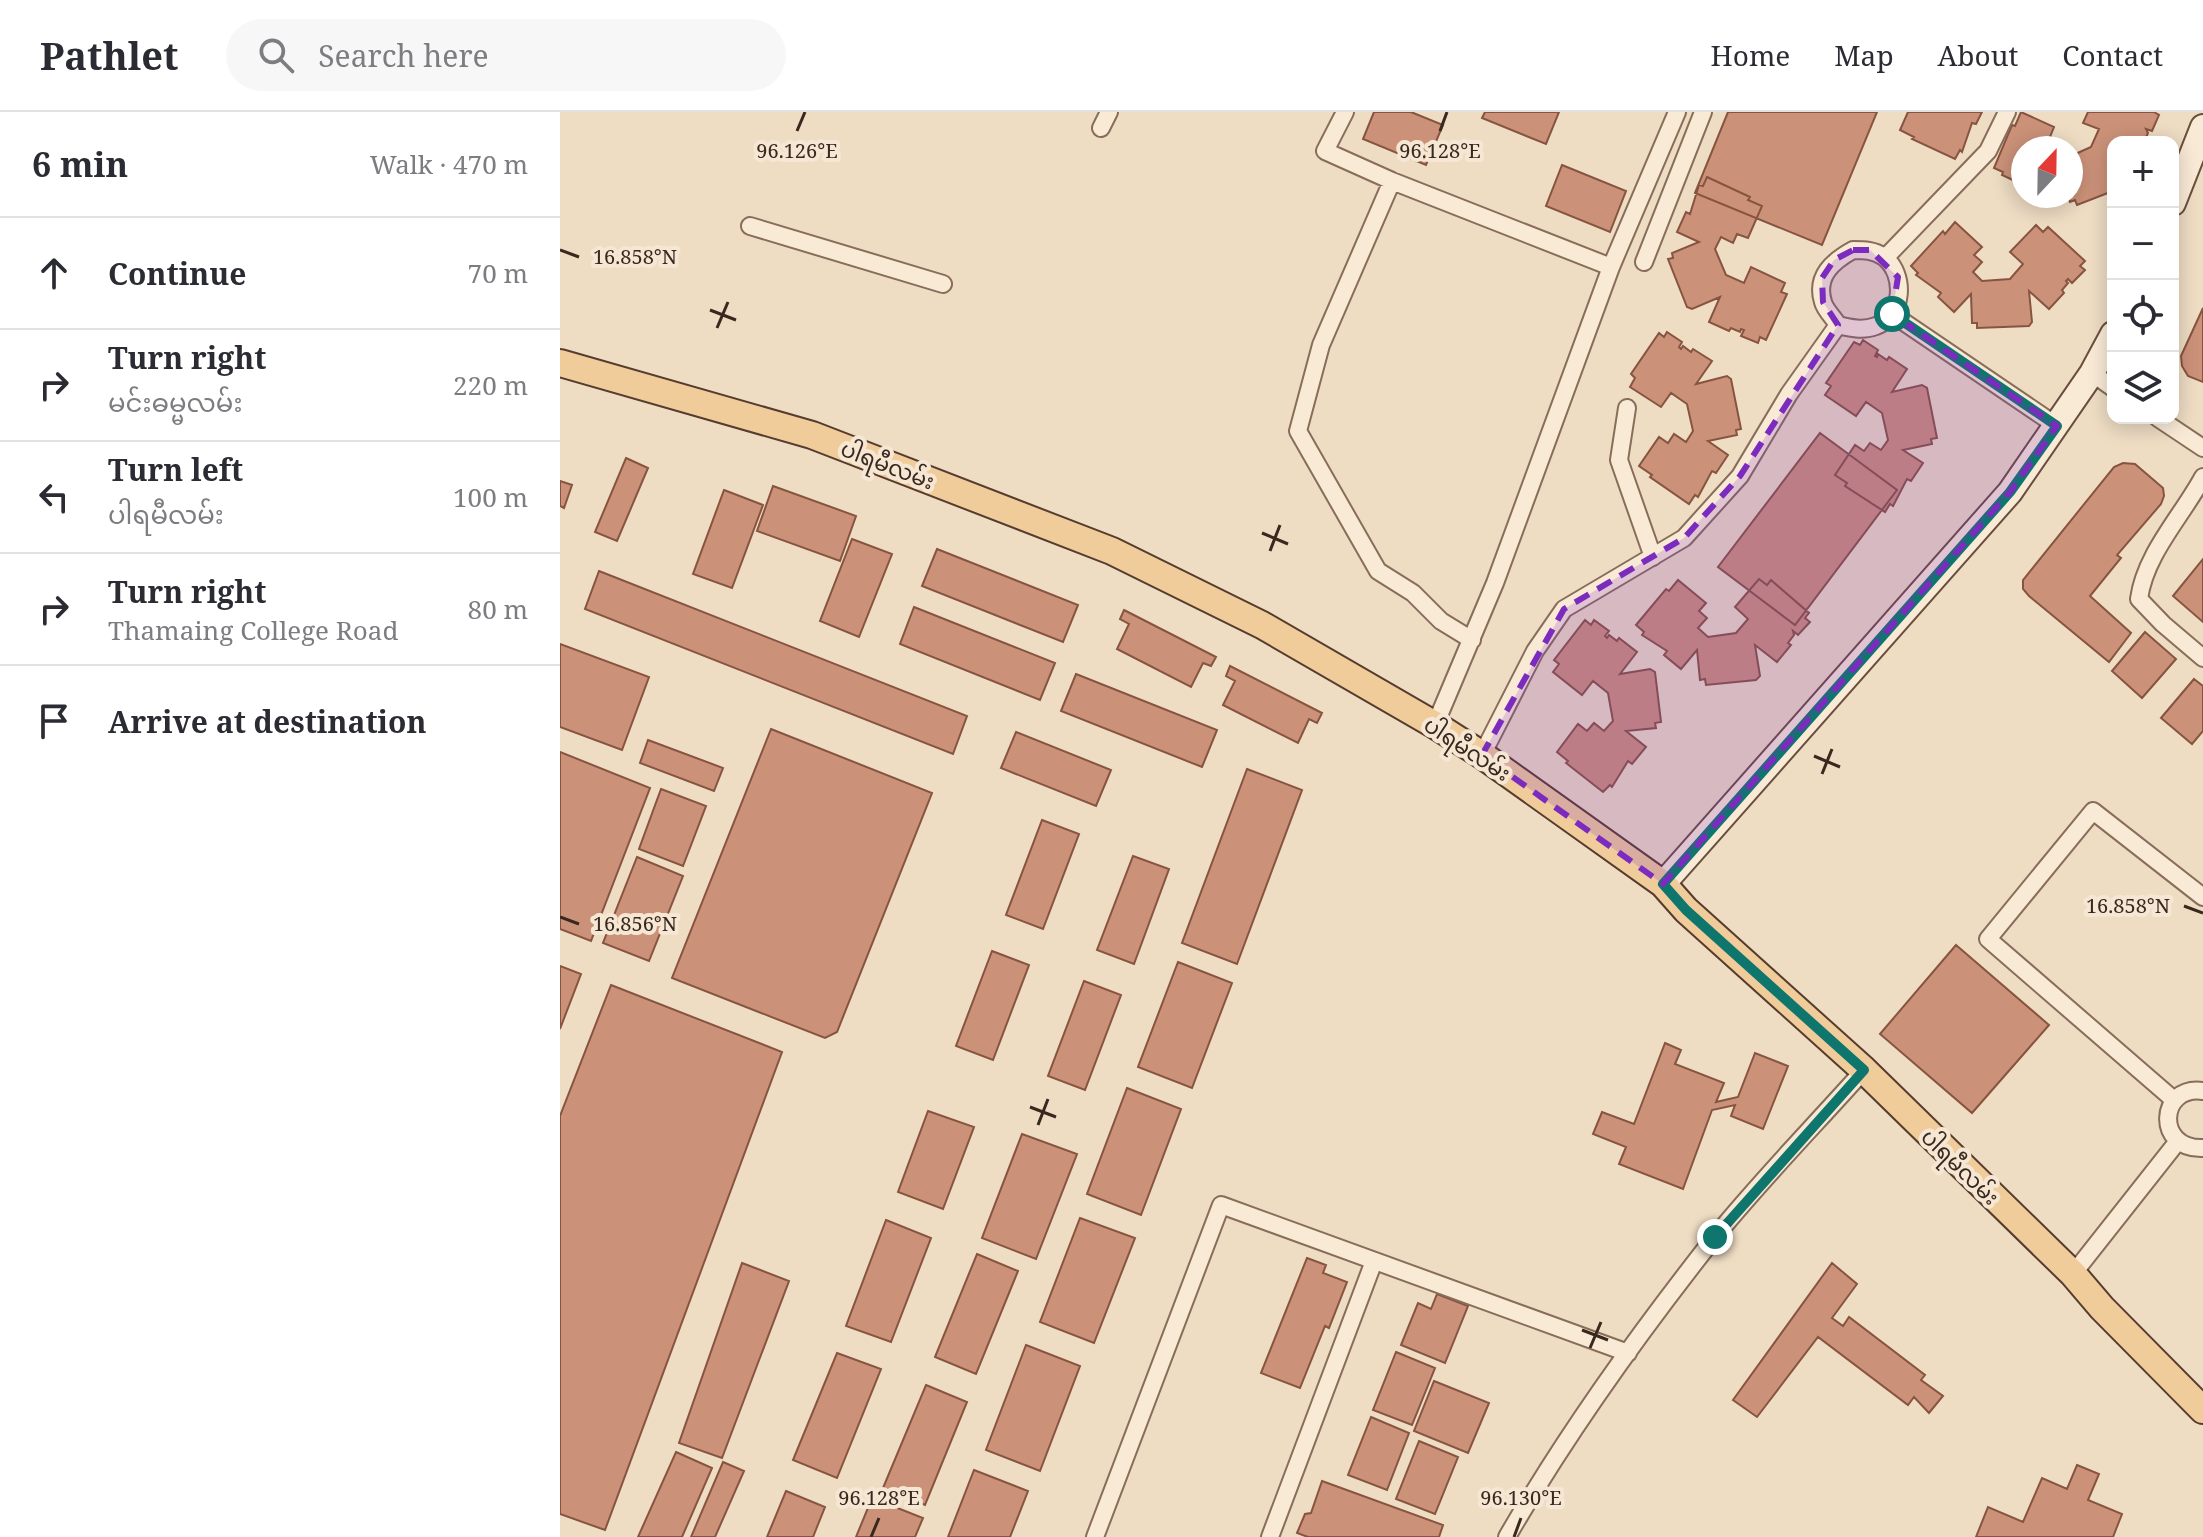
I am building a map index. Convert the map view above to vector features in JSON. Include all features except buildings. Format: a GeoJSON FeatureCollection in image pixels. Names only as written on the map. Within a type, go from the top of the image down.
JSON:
{"type":"FeatureCollection","features":[{"type":"Feature","properties":{"kind":"main road"},"geometry":{"type":"LineString","coordinates":[[2179,196],[2194,177],[2203,127]]}},
{"type":"Feature","properties":{"kind":"main road"},"geometry":{"type":"LineString","coordinates":[[1663,884],[2010,492],[2057,426],[2107,345]]}},
{"type":"Feature","properties":{"kind":"main road","name":"ပါရမီလမ်း"},"geometry":{"type":"LineString","coordinates":[[560,363],[812,435],[1112,551],[1262,625],[1435,725],[1663,884],[1686,910],[1864,1070],[2073,1274],[2102,1308],[2203,1410]]}},
{"type":"Feature","properties":{"kind":"street"},"geometry":{"type":"LineString","coordinates":[[1101,128],[1109,112]]}},
{"type":"Feature","properties":{"kind":"street"},"geometry":{"type":"LineString","coordinates":[[1345,112],[1325,151],[1392,181],[1611,267]]}},
{"type":"Feature","properties":{"kind":"street"},"geometry":{"type":"LineString","coordinates":[[1435,725],[1472,640],[1611,267],[1677,112]]}},
{"type":"Feature","properties":{"kind":"street"},"geometry":{"type":"LineString","coordinates":[[1644,262],[1703,112]]}},
{"type":"Feature","properties":{"kind":"street"},"geometry":{"type":"LineString","coordinates":[[1885,258],[1988,151],[2007,112]]}},
{"type":"Feature","properties":{"kind":"street"},"geometry":{"type":"LineString","coordinates":[[1392,181],[1321,345],[1298,431],[1378,571],[1413,593],[1441,621],[1472,640]]}},
{"type":"Feature","properties":{"kind":"street"},"geometry":{"type":"LineString","coordinates":[[750,226],[943,284]]}},
{"type":"Feature","properties":{"kind":"street"},"geometry":{"type":"LineString","coordinates":[[1853,250],[1870,250],[1885,258],[1898,277],[1899,297],[1892,314],[1877,326],[1857,329],[1838,325],[1823,302],[1822,278],[1834,260],[1853,250]]}},
{"type":"Feature","properties":{"kind":"street"},"geometry":{"type":"LineString","coordinates":[[1892,314],[2057,426]]}},
{"type":"Feature","properties":{"kind":"street"},"geometry":{"type":"LineString","coordinates":[[1482,755],[1535,651],[1564,609],[1684,538],[1740,476],[1789,394],[1838,325]]}},
{"type":"Feature","properties":{"kind":"street"},"geometry":{"type":"LineString","coordinates":[[2092,373],[2107,384]]}},
{"type":"Feature","properties":{"kind":"street"},"geometry":{"type":"LineString","coordinates":[[1627,408],[1619,460],[1653,557]]}},
{"type":"Feature","properties":{"kind":"street"},"geometry":{"type":"LineString","coordinates":[[2166,424],[2203,452]]}},
{"type":"Feature","properties":{"kind":"street"},"geometry":{"type":"LineString","coordinates":[[2203,477],[2142,579],[2139,599],[2203,658]]}},
{"type":"Feature","properties":{"kind":"street"},"geometry":{"type":"LineString","coordinates":[[2174,1100],[1988,939],[2093,811],[2203,897]]}},
{"type":"Feature","properties":{"kind":"street"},"geometry":{"type":"LineString","coordinates":[[1507,1537],[1557,1455],[1715,1237],[1864,1070]]}},
{"type":"Feature","properties":{"kind":"street"},"geometry":{"type":"LineString","coordinates":[[2203,1091],[2190,1091],[2174,1100],[2167,1119],[2169,1129],[2178,1141],[2192,1148],[2203,1148]]}},
{"type":"Feature","properties":{"kind":"street"},"geometry":{"type":"LineString","coordinates":[[2073,1274],[2178,1141]]}},
{"type":"Feature","properties":{"kind":"street"},"geometry":{"type":"LineString","coordinates":[[1095,1537],[1221,1205],[1628,1353]]}},
{"type":"Feature","properties":{"kind":"street"},"geometry":{"type":"LineString","coordinates":[[1270,1537],[1374,1261]]}},
{"type":"Feature","properties":{"kind":"highlighted area"},"geometry":{"type":"Polygon","coordinates":[[[1853,250],[1870,250],[1898,277],[1892,314],[2057,426],[2010,492],[1663,884],[1482,755],[1564,609],[1684,538],[1740,476],[1838,325],[1823,302],[1822,278],[1834,260],[1853,250]]]}},
{"type":"Feature","properties":{"kind":"route"},"geometry":{"type":"LineString","coordinates":[[1715,1237],[1864,1070],[1686,910],[1663,884],[2010,492],[2057,426],[1892,314]]}}]}
